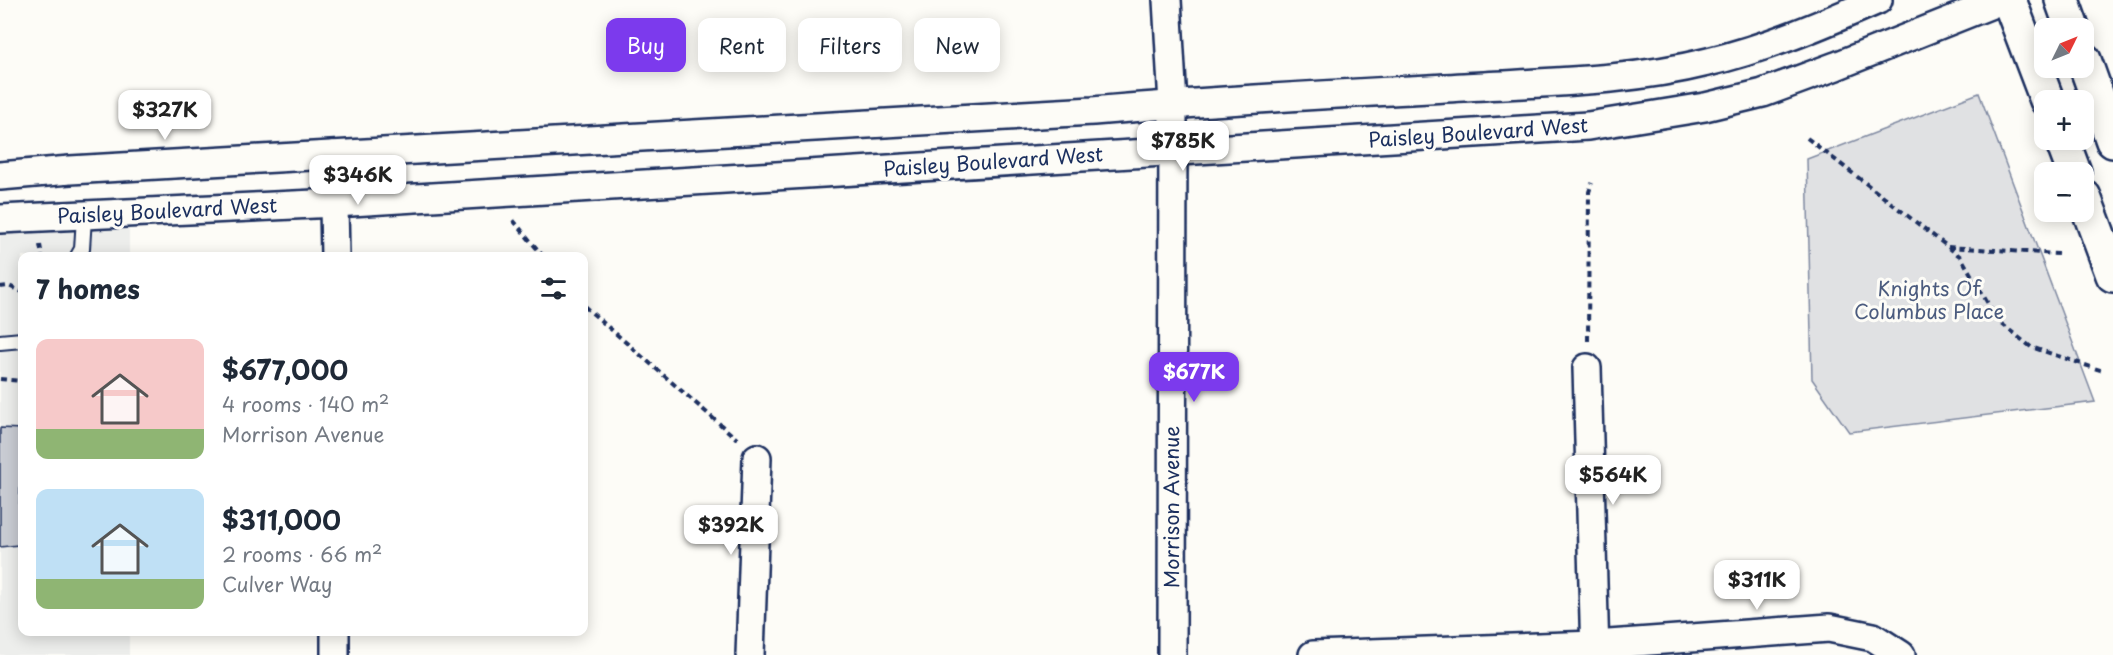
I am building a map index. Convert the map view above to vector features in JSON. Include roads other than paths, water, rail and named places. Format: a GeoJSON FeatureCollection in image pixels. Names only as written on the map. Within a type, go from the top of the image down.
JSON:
{"type":"FeatureCollection","features":[{"type":"Feature","properties":{"kind":"main road"},"geometry":{"type":"LineString","coordinates":[[2009,0],[2043,90]]}},
{"type":"Feature","properties":{"kind":"main road"},"geometry":{"type":"LineString","coordinates":[[2062,0],[2068,18]]}},
{"type":"Feature","properties":{"kind":"main road"},"geometry":{"type":"LineString","coordinates":[[2090,78],[2113,141]]}},
{"type":"Feature","properties":{"kind":"main road"},"geometry":{"type":"LineString","coordinates":[[2093,222],[2113,275]]}},
{"type":"Feature","properties":{"kind":"street","name":"Morrison Avenue"},"geometry":{"type":"LineString","coordinates":[[1167,0],[1173,104],[1172,655]]}},
{"type":"Feature","properties":{"kind":"street"},"geometry":{"type":"LineString","coordinates":[[0,176],[81,169],[1081,112],[1173,104],[1627,78],[1707,63],[1746,52],[1878,0]]}},
{"type":"Feature","properties":{"kind":"street","name":"Paisley Boulevard West"},"geometry":{"type":"LineString","coordinates":[[0,219],[84,217],[491,194],[1588,126],[1705,107],[1763,93],[2002,0]]}},
{"type":"Feature","properties":{"kind":"street"},"geometry":{"type":"LineString","coordinates":[[333,156],[335,252]]}},
{"type":"Feature","properties":{"kind":"street"},"geometry":{"type":"LineString","coordinates":[[1587,368],[1595,650]]}},
{"type":"Feature","properties":{"kind":"street"},"geometry":{"type":"LineString","coordinates":[[750,655],[757,458]]}},
{"type":"Feature","properties":{"kind":"street"},"geometry":{"type":"LineString","coordinates":[[1313,655],[1595,650],[1829,628],[1873,637],[1901,655]]}},
{"type":"Feature","properties":{"kind":"street"},"geometry":{"type":"LineString","coordinates":[[335,636],[335,655]]}},
{"type":"Feature","properties":{"kind":"lane"},"geometry":{"type":"LineString","coordinates":[[80,252],[84,217]]}},
{"type":"Feature","properties":{"kind":"lane"},"geometry":{"type":"LineString","coordinates":[[0,342],[18,340]]}},
{"type":"Feature","properties":{"kind":"park label","name":"Knights Of Columbus Place"},"geometry":{"type":"Point","coordinates":[1929,300]}}]}
